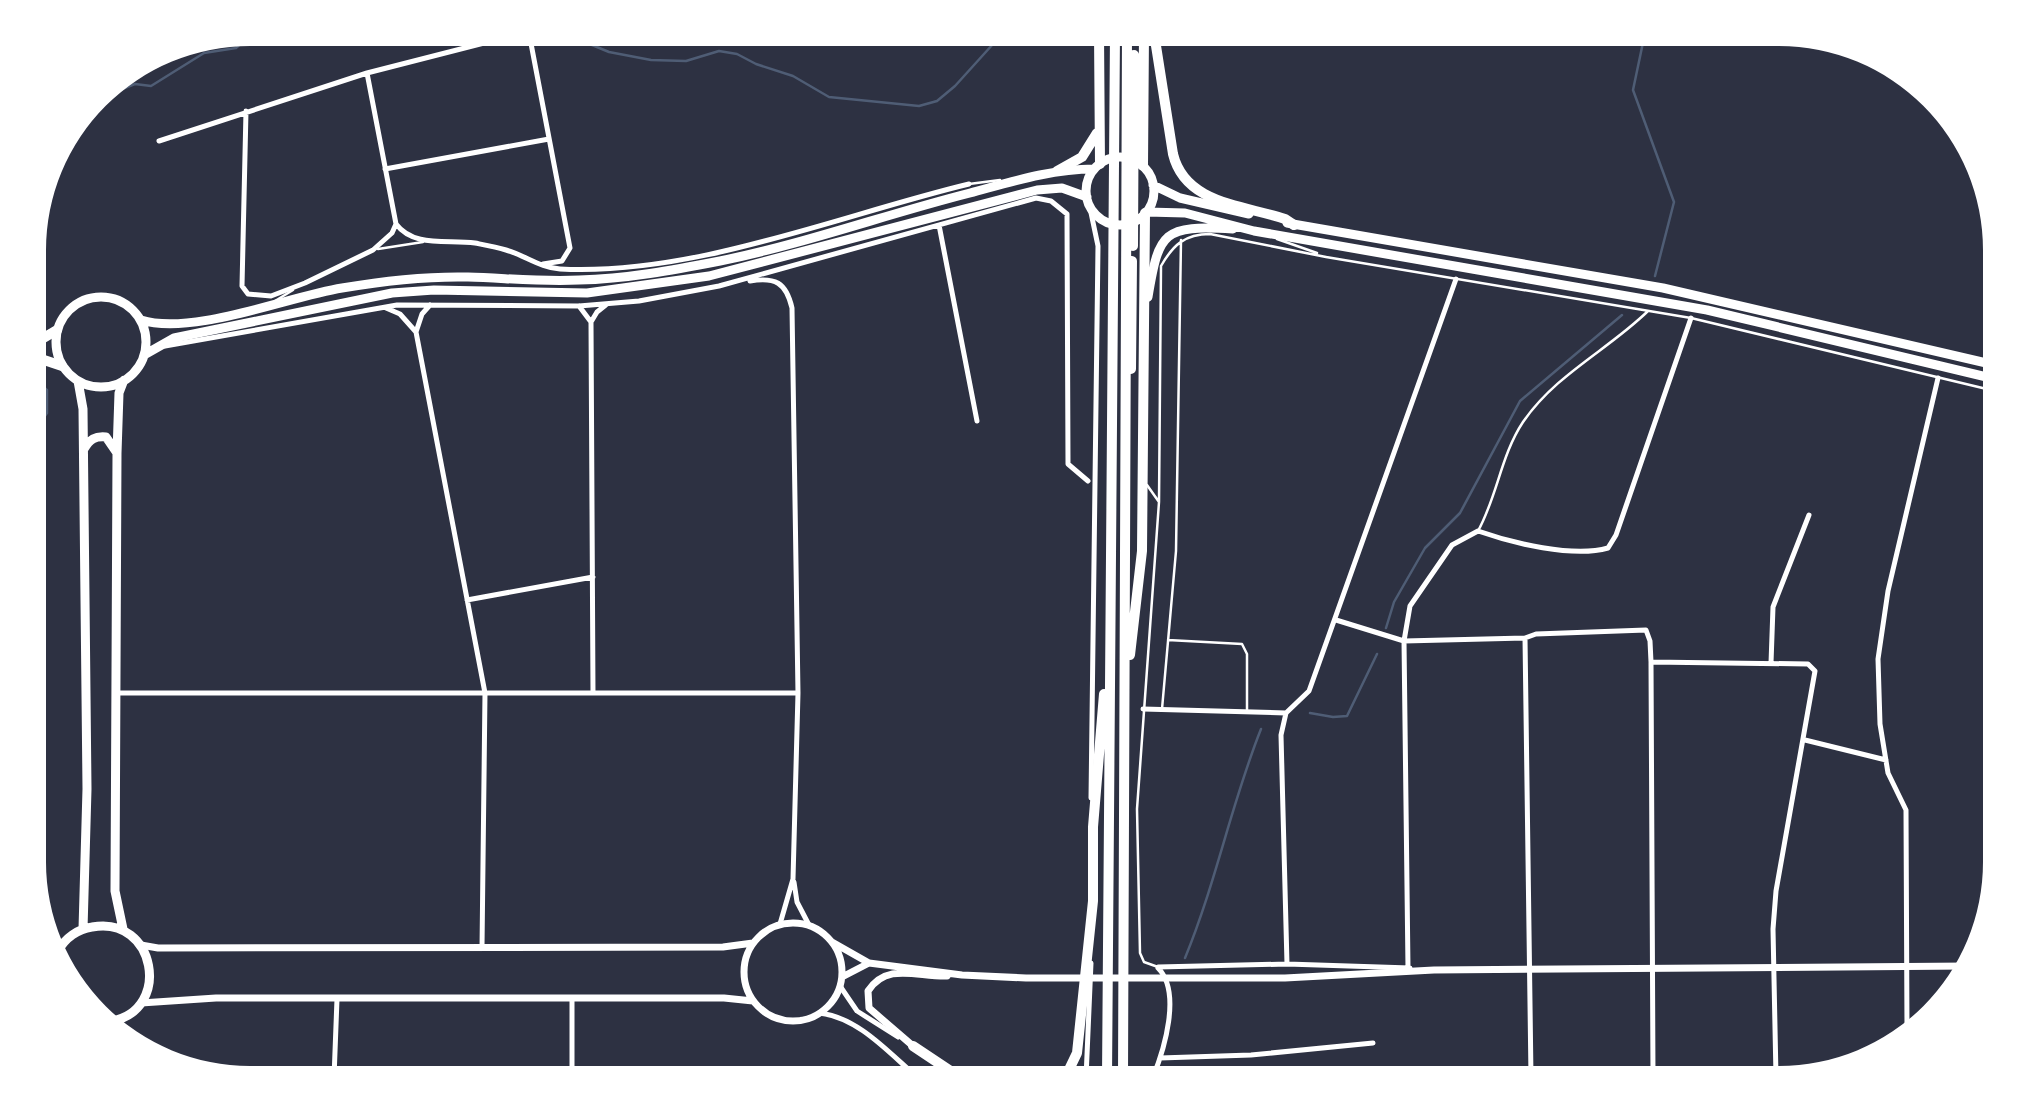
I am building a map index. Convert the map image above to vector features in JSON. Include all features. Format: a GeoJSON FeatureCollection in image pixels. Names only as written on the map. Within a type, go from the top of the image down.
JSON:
{"type":"FeatureCollection","features":[{"type":"Feature","properties":{"kind":"highway"},"geometry":{"type":"LineString","coordinates":[[1097,167],[1099,46]]}},
{"type":"Feature","properties":{"kind":"highway"},"geometry":{"type":"LineString","coordinates":[[1107,1065],[1115,46]]}},
{"type":"Feature","properties":{"kind":"highway"},"geometry":{"type":"LineString","coordinates":[[1127,46],[1130,114]]}},
{"type":"Feature","properties":{"kind":"highway"},"geometry":{"type":"LineString","coordinates":[[1123,1065],[1126,405],[1133,46]]}},
{"type":"Feature","properties":{"kind":"highway"},"geometry":{"type":"LineString","coordinates":[[1143,166],[1144,46]]}},
{"type":"Feature","properties":{"kind":"highway"},"geometry":{"type":"LineString","coordinates":[[1156,46],[1173,154],[1179,173],[1198,192],[1262,211],[1294,225]]}},
{"type":"Feature","properties":{"kind":"highway"},"geometry":{"type":"LineString","coordinates":[[1057,171],[1082,157],[1098,133]]}},
{"type":"Feature","properties":{"kind":"highway"},"geometry":{"type":"LineString","coordinates":[[1125,679],[1134,636],[1142,551],[1142,323],[1146,213]]}},
{"type":"Feature","properties":{"kind":"highway"},"geometry":{"type":"LineString","coordinates":[[46,336],[57,330]]}},
{"type":"Feature","properties":{"kind":"highway"},"geometry":{"type":"LineString","coordinates":[[46,361],[62,366]]}},
{"type":"Feature","properties":{"kind":"highway"},"geometry":{"type":"LineString","coordinates":[[1071,1065],[1077,1053],[1093,901],[1093,827],[1102,709],[1109,668]]}},
{"type":"Feature","properties":{"kind":"highway"},"geometry":{"type":"LineString","coordinates":[[912,1046],[943,1066]]}},
{"type":"Feature","properties":{"kind":"main road"},"geometry":{"type":"LineString","coordinates":[[141,320],[159,326],[262,308],[340,288],[404,280],[465,277],[604,279],[721,261],[1031,177],[1097,167],[1121,157],[1143,166],[1153,185],[1153,199],[1146,213]]}},
{"type":"Feature","properties":{"kind":"main road"},"geometry":{"type":"LineString","coordinates":[[1097,167],[1087,182],[1090,208],[1097,216],[1116,225],[1127,224],[1146,213],[1185,213],[1254,231],[1707,310],[1983,376]]}},
{"type":"Feature","properties":{"kind":"main road"},"geometry":{"type":"LineString","coordinates":[[1153,185],[1180,198],[1294,225],[1663,288],[1983,362]]}},
{"type":"Feature","properties":{"kind":"main road"},"geometry":{"type":"LineString","coordinates":[[144,355],[174,338],[392,293],[434,290],[587,293],[709,276],[1062,188],[1087,197]]}},
{"type":"Feature","properties":{"kind":"main road"},"geometry":{"type":"LineString","coordinates":[[1142,323],[1152,267],[1162,241],[1183,229],[1196,227],[1254,231]]}},
{"type":"Feature","properties":{"kind":"main road"},"geometry":{"type":"LineString","coordinates":[[96,296],[113,298],[130,306],[141,320],[146,337],[144,355],[139,365],[124,380],[110,386],[94,386],[78,381],[62,366],[56,349],[57,330],[65,314],[78,302],[96,296]]}},
{"type":"Feature","properties":{"kind":"main road"},"geometry":{"type":"LineString","coordinates":[[122,929],[116,891],[117,453],[119,393],[124,380]]}},
{"type":"Feature","properties":{"kind":"main road"},"geometry":{"type":"LineString","coordinates":[[78,381],[83,451],[87,789],[83,929]]}},
{"type":"Feature","properties":{"kind":"main road"},"geometry":{"type":"LineString","coordinates":[[83,451],[90,440],[98,436],[106,438],[117,453]]}},
{"type":"Feature","properties":{"kind":"main road"},"geometry":{"type":"LineString","coordinates":[[63,945],[83,929],[103,925],[122,929],[141,945],[148,958],[151,974],[141,1003],[120,1019]]}},
{"type":"Feature","properties":{"kind":"street"},"geometry":{"type":"LineString","coordinates":[[159,141],[367,73],[472,46]]}},
{"type":"Feature","properties":{"kind":"street"},"geometry":{"type":"LineString","coordinates":[[531,46],[570,248],[562,261],[540,263]]}},
{"type":"Feature","properties":{"kind":"street"},"geometry":{"type":"LineString","coordinates":[[367,73],[396,224],[403,233],[430,240],[473,243],[506,250],[558,269],[598,269],[698,255],[969,184]]}},
{"type":"Feature","properties":{"kind":"street"},"geometry":{"type":"LineString","coordinates":[[246,111],[242,286],[248,294],[258,297],[271,296],[305,283],[373,250],[383,243],[396,224]]}},
{"type":"Feature","properties":{"kind":"street"},"geometry":{"type":"LineString","coordinates":[[385,169],[549,139]]}},
{"type":"Feature","properties":{"kind":"street"},"geometry":{"type":"LineString","coordinates":[[719,286],[939,225],[1017,198],[1051,201],[1068,214],[1068,464],[1088,481]]}},
{"type":"Feature","properties":{"kind":"street"},"geometry":{"type":"LineString","coordinates":[[1090,208],[1098,246],[1090,713],[1093,827]]}},
{"type":"Feature","properties":{"kind":"street"},"geometry":{"type":"LineString","coordinates":[[939,225],[976,421]]}},
{"type":"Feature","properties":{"kind":"street"},"geometry":{"type":"LineString","coordinates":[[156,346],[384,307],[431,304],[579,306],[608,304],[769,278],[781,283],[788,292],[792,308],[797,692],[793,879],[797,902],[809,925],[869,963],[962,975],[1026,978],[1285,978],[1434,970],[1954,966]]}},
{"type":"Feature","properties":{"kind":"street"},"geometry":{"type":"LineString","coordinates":[[1287,964],[1281,735],[1286,713],[1309,691],[1456,279]]}},
{"type":"Feature","properties":{"kind":"street"},"geometry":{"type":"LineString","coordinates":[[431,304],[422,314],[416,332],[485,693],[482,948]]}},
{"type":"Feature","properties":{"kind":"street"},"geometry":{"type":"LineString","coordinates":[[593,694],[591,322],[597,312],[608,304]]}},
{"type":"Feature","properties":{"kind":"street"},"geometry":{"type":"LineString","coordinates":[[579,306],[591,322]]}},
{"type":"Feature","properties":{"kind":"street"},"geometry":{"type":"LineString","coordinates":[[384,307],[400,314],[416,332]]}},
{"type":"Feature","properties":{"kind":"street"},"geometry":{"type":"LineString","coordinates":[[1408,968],[1404,641],[1410,606],[1452,545],[1478,531],[1537,545],[1580,550],[1608,548],[1616,535],[1691,318]]}},
{"type":"Feature","properties":{"kind":"street"},"geometry":{"type":"LineString","coordinates":[[1907,1020],[1906,810],[1893,787],[1886,760],[1877,691],[1882,625],[1938,378]]}},
{"type":"Feature","properties":{"kind":"street"},"geometry":{"type":"LineString","coordinates":[[1771,663],[1773,607],[1809,515]]}},
{"type":"Feature","properties":{"kind":"street"},"geometry":{"type":"LineString","coordinates":[[467,600],[593,577]]}},
{"type":"Feature","properties":{"kind":"street"},"geometry":{"type":"LineString","coordinates":[[1336,620],[1404,641],[1525,638],[1536,634],[1646,630],[1650,641],[1651,663],[1653,1065]]}},
{"type":"Feature","properties":{"kind":"street"},"geometry":{"type":"LineString","coordinates":[[1525,638],[1531,1065]]}},
{"type":"Feature","properties":{"kind":"street"},"geometry":{"type":"LineString","coordinates":[[1651,663],[1808,664],[1815,671],[1805,740],[1776,891],[1773,929],[1776,1065]]}},
{"type":"Feature","properties":{"kind":"street"},"geometry":{"type":"LineString","coordinates":[[117,692],[797,692]]}},
{"type":"Feature","properties":{"kind":"street"},"geometry":{"type":"LineString","coordinates":[[1143,709],[1286,713]]}},
{"type":"Feature","properties":{"kind":"street"},"geometry":{"type":"LineString","coordinates":[[1805,740],[1886,760]]}},
{"type":"Feature","properties":{"kind":"street"},"geometry":{"type":"LineString","coordinates":[[780,924],[793,879]]}},
{"type":"Feature","properties":{"kind":"street"},"geometry":{"type":"LineString","coordinates":[[1086,1065],[1093,901]]}},
{"type":"Feature","properties":{"kind":"street"},"geometry":{"type":"LineString","coordinates":[[753,1001],[744,972],[753,943],[765,931],[780,924],[809,925]]}},
{"type":"Feature","properties":{"kind":"street"},"geometry":{"type":"LineString","coordinates":[[141,1003],[181,999],[724,998],[753,1001],[777,1018],[796,1021],[819,1013],[835,999],[842,977],[839,953],[832,942]]}},
{"type":"Feature","properties":{"kind":"street"},"geometry":{"type":"LineString","coordinates":[[141,945],[153,948],[482,948],[723,947],[753,943]]}},
{"type":"Feature","properties":{"kind":"street"},"geometry":{"type":"LineString","coordinates":[[842,977],[869,963]]}},
{"type":"Feature","properties":{"kind":"street"},"geometry":{"type":"LineString","coordinates":[[1158,967],[1287,964],[1434,970]]}},
{"type":"Feature","properties":{"kind":"street"},"geometry":{"type":"LineString","coordinates":[[1157,1065],[1171,988],[1158,967]]}},
{"type":"Feature","properties":{"kind":"street"},"geometry":{"type":"LineString","coordinates":[[912,1046],[869,1008],[868,991],[873,983],[891,971],[927,977],[962,975]]}},
{"type":"Feature","properties":{"kind":"street"},"geometry":{"type":"LineString","coordinates":[[840,986],[857,1011],[912,1046]]}},
{"type":"Feature","properties":{"kind":"street"},"geometry":{"type":"LineString","coordinates":[[572,998],[572,1066]]}},
{"type":"Feature","properties":{"kind":"street"},"geometry":{"type":"LineString","coordinates":[[334,1066],[337,999]]}},
{"type":"Feature","properties":{"kind":"street"},"geometry":{"type":"LineString","coordinates":[[819,1013],[836,1015],[850,1021],[904,1066]]}},
{"type":"Feature","properties":{"kind":"street"},"geometry":{"type":"LineString","coordinates":[[1160,1058],[1251,1055],[1373,1043]]}},
{"type":"Feature","properties":{"kind":"lane"},"geometry":{"type":"LineString","coordinates":[[969,184],[1031,177]]}},
{"type":"Feature","properties":{"kind":"lane"},"geometry":{"type":"LineString","coordinates":[[1254,231],[1326,257]]}},
{"type":"Feature","properties":{"kind":"lane"},"geometry":{"type":"LineString","coordinates":[[1158,967],[1144,962],[1140,953],[1137,809],[1159,502],[1160,271],[1170,250],[1181,240],[1193,234],[1210,234],[1326,257],[1648,310],[1983,388]]}},
{"type":"Feature","properties":{"kind":"lane"},"geometry":{"type":"LineString","coordinates":[[373,250],[430,240]]}},
{"type":"Feature","properties":{"kind":"lane"},"geometry":{"type":"LineString","coordinates":[[1162,710],[1175,551],[1181,240]]}},
{"type":"Feature","properties":{"kind":"lane"},"geometry":{"type":"LineString","coordinates":[[262,308],[305,283]]}},
{"type":"Feature","properties":{"kind":"lane"},"geometry":{"type":"LineString","coordinates":[[1478,531],[1488,514],[1522,423],[1553,386],[1648,310]]}},
{"type":"Feature","properties":{"kind":"lane"},"geometry":{"type":"LineString","coordinates":[[1142,462],[1147,486],[1159,502]]}},
{"type":"Feature","properties":{"kind":"lane"},"geometry":{"type":"LineString","coordinates":[[1168,640],[1242,644],[1247,654],[1247,712]]}},
{"type":"Feature","properties":{"kind":"waterway"},"geometry":{"type":"LineString","coordinates":[[125,88],[135,84],[151,86],[204,53],[238,46]]}},
{"type":"Feature","properties":{"kind":"waterway"},"geometry":{"type":"LineString","coordinates":[[594,46],[609,52],[651,60],[686,61],[719,51],[737,54],[756,64],[793,76],[829,97],[919,106],[937,101],[955,86],[991,46]]}},
{"type":"Feature","properties":{"kind":"waterway"},"geometry":{"type":"LineString","coordinates":[[1642,46],[1633,90],[1674,202],[1655,276]]}},
{"type":"Feature","properties":{"kind":"waterway"},"geometry":{"type":"LineString","coordinates":[[1386,628],[1394,602],[1425,548],[1460,513],[1520,401],[1622,315]]}},
{"type":"Feature","properties":{"kind":"waterway"},"geometry":{"type":"LineString","coordinates":[[46,389],[46,415]]}},
{"type":"Feature","properties":{"kind":"waterway"},"geometry":{"type":"LineString","coordinates":[[1310,713],[1333,717],[1347,716],[1377,654]]}},
{"type":"Feature","properties":{"kind":"waterway"},"geometry":{"type":"LineString","coordinates":[[1185,958],[1261,729]]}}]}
